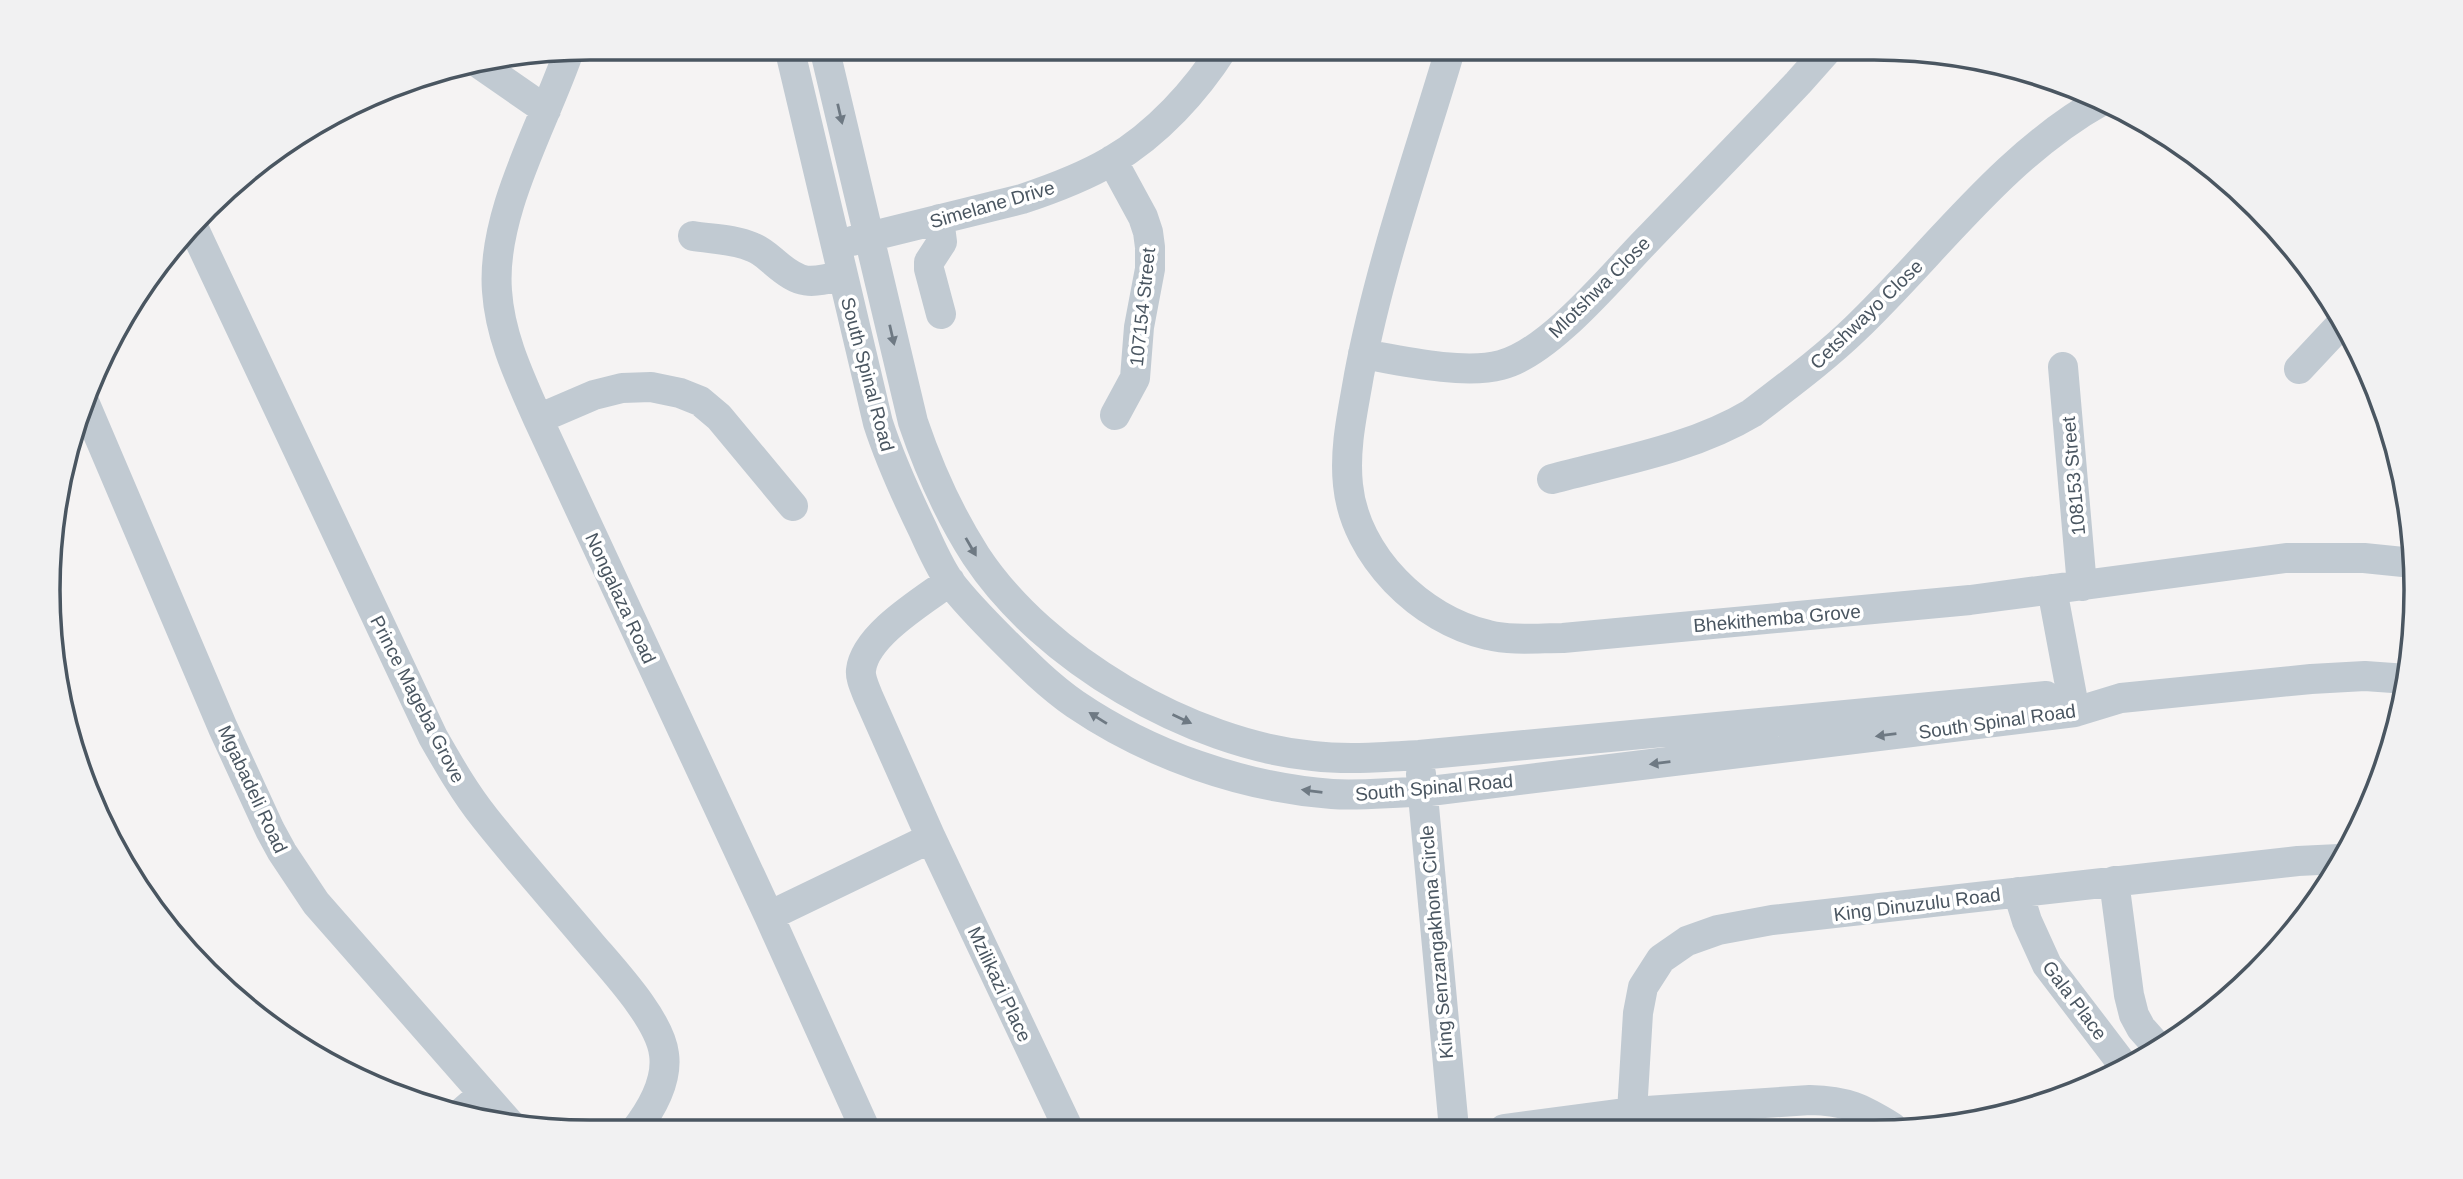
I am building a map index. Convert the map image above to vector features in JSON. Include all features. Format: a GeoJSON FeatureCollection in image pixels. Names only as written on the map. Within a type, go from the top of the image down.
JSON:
{"type":"FeatureCollection","features":[{"type":"Feature","properties":{"kind":"street","name":"South Spinal Road"},"geometry":{"type":"LineString","coordinates":[[792,60],[878,423],[911,506],[950,581],[984,621],[1027,664],[1073,703],[1119,732],[1221,773],[1275,787],[1334,794],[1422,792],[2073,703]]}},
{"type":"Feature","properties":{"kind":"street","name":"South Spinal Road"},"geometry":{"type":"LineString","coordinates":[[827,60],[913,422],[928,465],[977,557],[1022,611],[1101,676],[1143,701],[1204,729],[1259,747],[1313,756],[1363,758],[2073,703],[2311,679],[2365,676],[2395,679]]}},
{"type":"Feature","properties":{"kind":"street","name":"Simelane Drive"},"geometry":{"type":"LineString","coordinates":[[836,246],[1022,199],[1049,190],[1112,160],[1178,107],[1215,60]]}},
{"type":"Feature","properties":{"kind":"street"},"geometry":{"type":"LineString","coordinates":[[1363,354],[1372,313],[1447,60]]}},
{"type":"Feature","properties":{"kind":"street","name":"Mlotshwa Close"},"geometry":{"type":"LineString","coordinates":[[1363,354],[1416,363],[1481,368],[1502,365],[1521,357],[1575,314],[1818,60]]}},
{"type":"Feature","properties":{"kind":"street","name":"Nongalaza Road"},"geometry":{"type":"LineString","coordinates":[[565,61],[507,213],[497,269],[497,291],[506,342],[538,419],[861,1120]]}},
{"type":"Feature","properties":{"kind":"street"},"geometry":{"type":"LineString","coordinates":[[488,70],[546,110]]}},
{"type":"Feature","properties":{"kind":"street","name":"Cetshwayo Close"},"geometry":{"type":"LineString","coordinates":[[1552,479],[1677,445],[1725,427],[1752,413],[1855,330],[2026,153],[2091,107]]}},
{"type":"Feature","properties":{"kind":"street","name":"107154 Street"},"geometry":{"type":"LineString","coordinates":[[1112,160],[1143,216],[1148,232],[1150,258],[1139,327],[1135,378],[1115,415]]}},
{"type":"Feature","properties":{"kind":"street"},"geometry":{"type":"LineString","coordinates":[[939,219],[942,242],[929,262],[929,269],[941,314]]}},
{"type":"Feature","properties":{"kind":"street","name":"Prince Mageba Grove"},"geometry":{"type":"LineString","coordinates":[[196,234],[433,737],[461,785],[485,818],[615,972],[660,1037],[665,1056],[657,1098],[642,1120]]}},
{"type":"Feature","properties":{"kind":"street"},"geometry":{"type":"LineString","coordinates":[[693,236],[750,246],[761,251],[792,277],[804,282],[843,275]]}},
{"type":"Feature","properties":{"kind":"street"},"geometry":{"type":"LineString","coordinates":[[2299,369],[2335,330]]}},
{"type":"Feature","properties":{"kind":"street","name":"Bhekithemba Grove"},"geometry":{"type":"LineString","coordinates":[[1363,354],[1348,436],[1348,488],[1355,515],[1380,562],[1403,589],[1427,608],[1455,624],[1489,636],[1520,639],[1563,638],[1970,600],[2286,558],[2352,558],[2402,562]]}},
{"type":"Feature","properties":{"kind":"street","name":"108153 Street"},"geometry":{"type":"LineString","coordinates":[[2063,367],[2082,586]]}},
{"type":"Feature","properties":{"kind":"street"},"geometry":{"type":"LineString","coordinates":[[538,419],[594,396],[622,388],[651,387],[680,393],[700,401],[719,417],[793,506]]}},
{"type":"Feature","properties":{"kind":"street","name":"Mgabadeli Road"},"geometry":{"type":"LineString","coordinates":[[90,415],[223,728],[282,852],[316,903],[498,1111]]}},
{"type":"Feature","properties":{"kind":"street","name":"Mzilikazi Place"},"geometry":{"type":"LineString","coordinates":[[950,581],[886,630],[868,652],[861,673],[868,696],[931,838],[1064,1120]]}},
{"type":"Feature","properties":{"kind":"street"},"geometry":{"type":"LineString","coordinates":[[2052,589],[2073,703]]}},
{"type":"Feature","properties":{"kind":"street","name":"King Senzangakhona Circle"},"geometry":{"type":"LineString","coordinates":[[1419,755],[1453,1120]]}},
{"type":"Feature","properties":{"kind":"street"},"geometry":{"type":"LineString","coordinates":[[769,916],[931,838]]}},
{"type":"Feature","properties":{"kind":"street","name":"King Dinuzulu Road"},"geometry":{"type":"LineString","coordinates":[[1632,1112],[1638,1013],[1643,987],[1661,959],[1688,941],[1718,930],[1772,920],[2329,860]]}},
{"type":"Feature","properties":{"kind":"street"},"geometry":{"type":"LineString","coordinates":[[2115,881],[2129,995],[2134,1015],[2152,1040]]}},
{"type":"Feature","properties":{"kind":"street","name":"Gala Place"},"geometry":{"type":"LineString","coordinates":[[2018,892],[2027,921],[2047,965],[2119,1059]]}},
{"type":"Feature","properties":{"kind":"street"},"geometry":{"type":"LineString","coordinates":[[470,1105],[483,1094]]}},
{"type":"Feature","properties":{"kind":"street"},"geometry":{"type":"LineString","coordinates":[[1572,1120],[1632,1112],[1769,1116],[1833,1101],[1862,1109],[1880,1120]]}}]}
